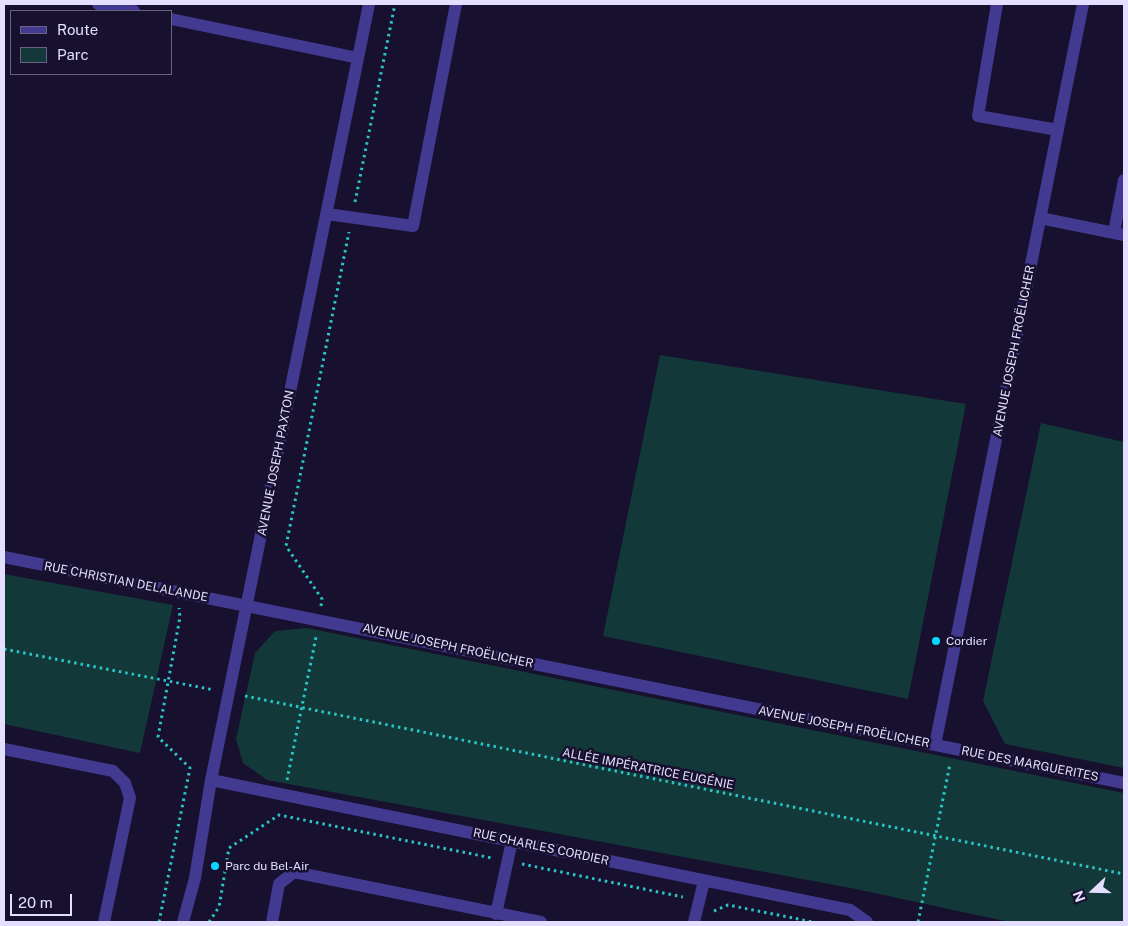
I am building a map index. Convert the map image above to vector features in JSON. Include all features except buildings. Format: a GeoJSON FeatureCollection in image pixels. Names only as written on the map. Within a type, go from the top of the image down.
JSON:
{"type":"FeatureCollection","features":[{"type":"Feature","properties":{"kind":"street"},"geometry":{"type":"LineString","coordinates":[[98,4],[129,10]]}},
{"type":"Feature","properties":{"kind":"street","name":"AVENUE JOSEPH PAXTON"},"geometry":{"type":"LineString","coordinates":[[183,922],[195,878],[211,780],[248,607],[369,4]]}},
{"type":"Feature","properties":{"kind":"street"},"geometry":{"type":"LineString","coordinates":[[327,214],[413,226],[456,4]]}},
{"type":"Feature","properties":{"kind":"street"},"geometry":{"type":"LineString","coordinates":[[997,4],[978,116],[1058,130]]}},
{"type":"Feature","properties":{"kind":"street","name":"AVENUE JOSEPH FROËLICHER"},"geometry":{"type":"LineString","coordinates":[[248,607],[935,745],[1083,4]]}},
{"type":"Feature","properties":{"kind":"street"},"geometry":{"type":"LineString","coordinates":[[172,19],[358,58]]}},
{"type":"Feature","properties":{"kind":"street"},"geometry":{"type":"LineString","coordinates":[[1040,218],[1119,233],[1124,180]]}},
{"type":"Feature","properties":{"kind":"street","name":"RUE CHRISTIAN DELALANDE"},"geometry":{"type":"LineString","coordinates":[[4,558],[248,607]]}},
{"type":"Feature","properties":{"kind":"street","name":"RUE DES MARGUERITES"},"geometry":{"type":"LineString","coordinates":[[935,745],[1124,782]]}},
{"type":"Feature","properties":{"kind":"street"},"geometry":{"type":"LineString","coordinates":[[4,749],[113,771],[125,784],[130,798],[104,922]]}},
{"type":"Feature","properties":{"kind":"street","name":"RUE CHARLES CORDIER"},"geometry":{"type":"LineString","coordinates":[[211,780],[850,910],[867,922]]}},
{"type":"Feature","properties":{"kind":"street"},"geometry":{"type":"LineString","coordinates":[[496,914],[512,841]]}},
{"type":"Feature","properties":{"kind":"street"},"geometry":{"type":"LineString","coordinates":[[272,922],[279,884],[294,872],[542,922]]}},
{"type":"Feature","properties":{"kind":"street"},"geometry":{"type":"LineString","coordinates":[[694,922],[704,881]]}},
{"type":"Feature","properties":{"kind":"path"},"geometry":{"type":"LineString","coordinates":[[209,922],[219,907],[229,848],[280,815],[320,620],[322,599],[286,546],[395,4]]}},
{"type":"Feature","properties":{"kind":"path"},"geometry":{"type":"LineString","coordinates":[[159,922],[190,768],[158,738],[180,617],[180,593]]}},
{"type":"Feature","properties":{"kind":"path","name":"ALLÉE IMPÉRATRICE EUGÉNIE"},"geometry":{"type":"LineString","coordinates":[[4,649],[1124,874]]}},
{"type":"Feature","properties":{"kind":"path"},"geometry":{"type":"LineString","coordinates":[[918,922],[934,835],[954,749]]}},
{"type":"Feature","properties":{"kind":"path"},"geometry":{"type":"LineString","coordinates":[[710,917],[712,912],[719,907],[728,905],[813,922]]}},
{"type":"Feature","properties":{"kind":"green space"},"geometry":{"type":"Polygon","coordinates":[[[660,355],[966,404],[908,699],[603,636],[660,355]]]}},
{"type":"Feature","properties":{"kind":"green space"},"geometry":{"type":"Polygon","coordinates":[[[1041,423],[1124,442],[1124,768],[1005,744],[983,701],[1041,423]]]}},
{"type":"Feature","properties":{"kind":"green space"},"geometry":{"type":"Polygon","coordinates":[[[4,574],[173,605],[140,753],[4,724],[4,574]]]}},
{"type":"Feature","properties":{"kind":"green space"},"geometry":{"type":"Polygon","coordinates":[[[307,628],[1124,793],[1124,922],[1009,922],[851,888],[267,780],[243,763],[236,739],[255,653],[275,631],[307,628]]]}},
{"type":"Feature","properties":{"kind":"place","name":"Cordier"},"geometry":{"type":"Point","coordinates":[936,641]}},
{"type":"Feature","properties":{"kind":"place","name":"Parc du Bel-Air"},"geometry":{"type":"Point","coordinates":[215,866]}}]}
